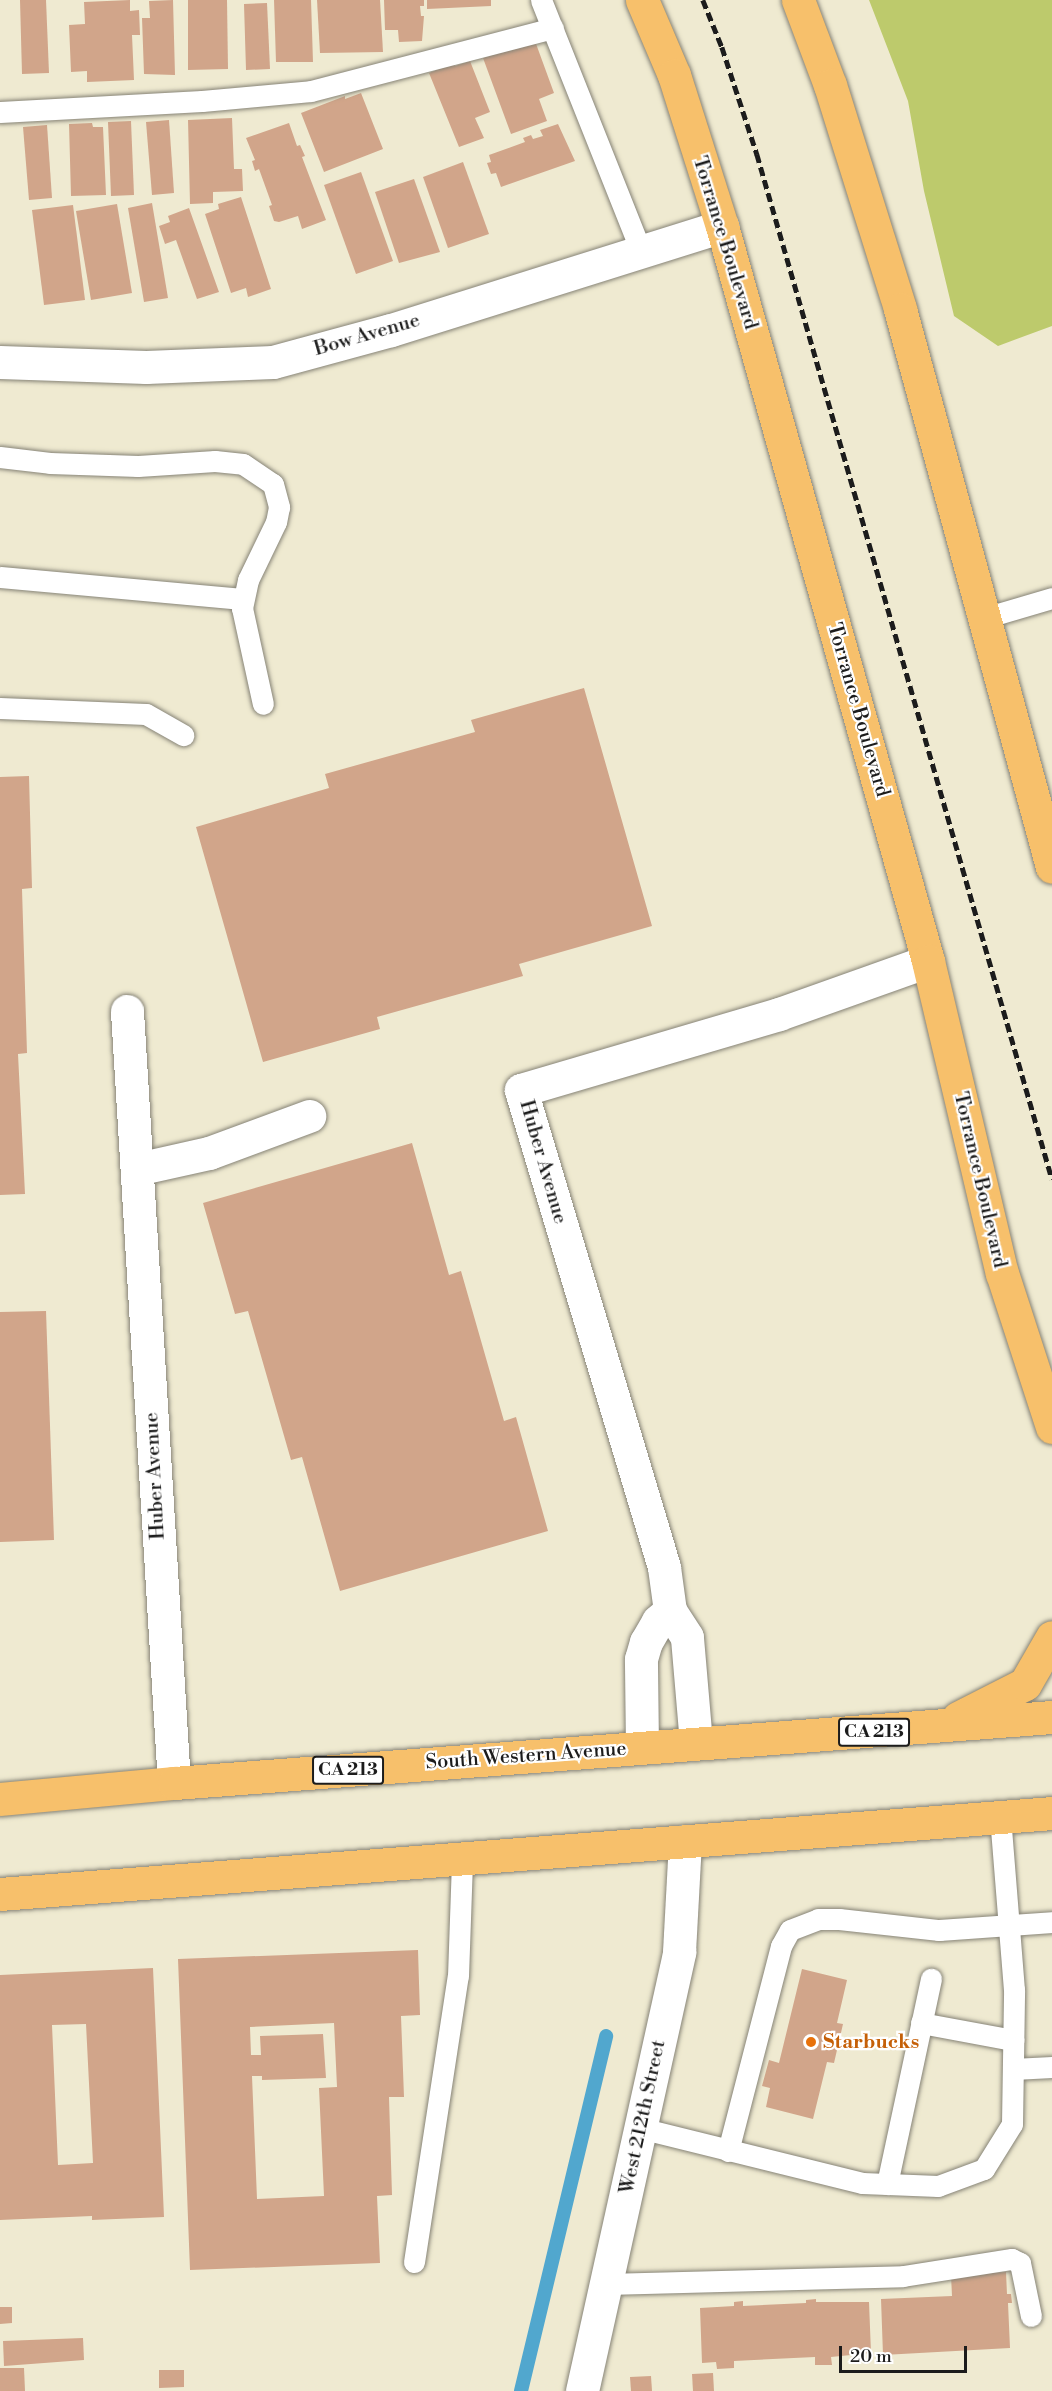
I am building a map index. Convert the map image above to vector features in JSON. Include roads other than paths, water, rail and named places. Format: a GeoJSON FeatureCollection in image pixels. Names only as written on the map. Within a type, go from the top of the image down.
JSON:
{"type":"FeatureCollection","features":[{"type":"Feature","properties":{"kind":"main road","name":"Torrance Boulevard"},"geometry":{"type":"LineString","coordinates":[[642,0],[674,75],[722,226],[928,961],[1002,1273],[1052,1427]]}},
{"type":"Feature","properties":{"kind":"main road"},"geometry":{"type":"LineString","coordinates":[[798,0],[830,85],[900,309],[1052,867]]}},
{"type":"Feature","properties":{"kind":"main road"},"geometry":{"type":"LineString","coordinates":[[939,1727],[1025,1684],[1052,1637]]}},
{"type":"Feature","properties":{"kind":"main road","name":"South Western Avenue"},"geometry":{"type":"LineString","coordinates":[[0,1799],[174,1783],[1052,1717]]}},
{"type":"Feature","properties":{"kind":"main road"},"geometry":{"type":"LineString","coordinates":[[0,1894],[1052,1813]]}},
{"type":"Feature","properties":{"kind":"street","name":"Bow Avenue"},"geometry":{"type":"LineString","coordinates":[[0,362],[146,367],[273,362],[391,330],[722,226]]}},
{"type":"Feature","properties":{"kind":"street","name":"Huber Avenue"},"geometry":{"type":"LineString","coordinates":[[696,1743],[687,1637],[670,1611],[664,1568],[521,1090],[779,1014],[928,961]]}},
{"type":"Feature","properties":{"kind":"street","name":"Huber Avenue"},"geometry":{"type":"LineString","coordinates":[[127,1011],[174,1783]]}},
{"type":"Feature","properties":{"kind":"street"},"geometry":{"type":"LineString","coordinates":[[137,1169],[209,1153],[309,1116]]}},
{"type":"Feature","properties":{"kind":"street"},"geometry":{"type":"LineString","coordinates":[[642,1747],[642,1659],[646,1642],[658,1621],[670,1611]]}},
{"type":"Feature","properties":{"kind":"street","name":"West 212th Street"},"geometry":{"type":"LineString","coordinates":[[582,2391],[679,1952],[685,1841]]}},
{"type":"Feature","properties":{"kind":"lane"},"geometry":{"type":"LineString","coordinates":[[541,0],[641,251]]}},
{"type":"Feature","properties":{"kind":"lane"},"geometry":{"type":"LineString","coordinates":[[0,112],[202,101],[311,91],[553,28]]}},
{"type":"Feature","properties":{"kind":"lane"},"geometry":{"type":"LineString","coordinates":[[0,457],[50,463],[138,466],[215,461],[243,464],[273,484],[279,507],[276,522],[248,580],[242,608],[263,704]]}},
{"type":"Feature","properties":{"kind":"lane"},"geometry":{"type":"LineString","coordinates":[[0,577],[243,599]]}},
{"type":"Feature","properties":{"kind":"lane"},"geometry":{"type":"LineString","coordinates":[[984,618],[1052,598]]}},
{"type":"Feature","properties":{"kind":"lane"},"geometry":{"type":"LineString","coordinates":[[0,708],[146,714],[183,735]]}},
{"type":"Feature","properties":{"kind":"lane"},"geometry":{"type":"LineString","coordinates":[[640,2128],[862,2183],[938,2186],[984,2169],[1012,2124],[1014,1990],[1000,1817]]}},
{"type":"Feature","properties":{"kind":"lane"},"geometry":{"type":"LineString","coordinates":[[414,2262],[458,1976],[462,1860]]}},
{"type":"Feature","properties":{"kind":"lane"},"geometry":{"type":"LineString","coordinates":[[728,2151],[781,1946],[790,1930],[818,1919],[839,1919],[939,1930],[1052,1922]]}},
{"type":"Feature","properties":{"kind":"lane"},"geometry":{"type":"LineString","coordinates":[[886,2184],[931,1979]]}},
{"type":"Feature","properties":{"kind":"lane"},"geometry":{"type":"LineString","coordinates":[[921,2023],[1013,2040]]}},
{"type":"Feature","properties":{"kind":"lane"},"geometry":{"type":"LineString","coordinates":[[1013,2069],[1052,2067]]}},
{"type":"Feature","properties":{"kind":"lane"},"geometry":{"type":"LineString","coordinates":[[606,2284],[903,2276],[1012,2259],[1020,2263],[1030,2316]]}},
{"type":"Feature","properties":{"kind":"waterway"},"geometry":{"type":"LineString","coordinates":[[521,2391],[606,2036]]}},
{"type":"Feature","properties":{"kind":"railway"},"geometry":{"type":"LineString","coordinates":[[703,0],[722,47],[757,154],[1052,1179]]}},
{"type":"Feature","properties":{"kind":"place","name":"Starbucks"},"geometry":{"type":"Point","coordinates":[811,2042]}}]}
